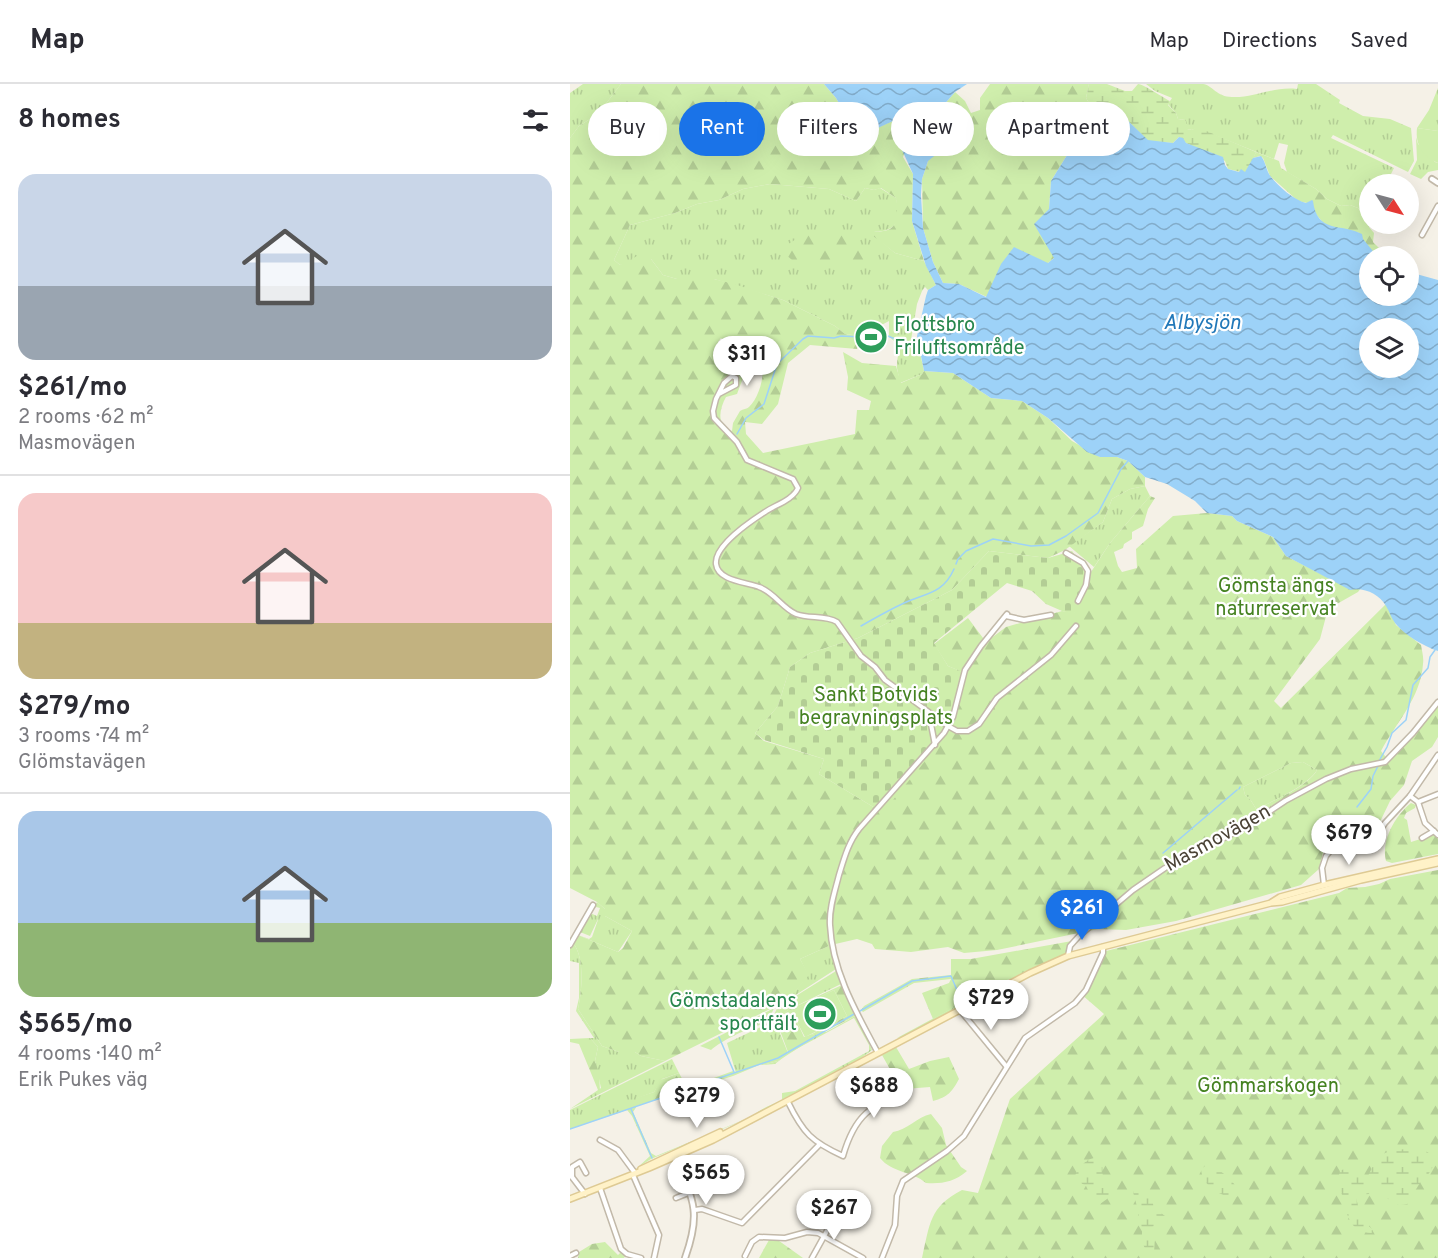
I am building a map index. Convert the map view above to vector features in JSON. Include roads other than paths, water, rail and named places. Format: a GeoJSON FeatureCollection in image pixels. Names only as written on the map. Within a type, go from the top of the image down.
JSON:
{"type":"FeatureCollection","features":[{"type":"Feature","properties":{"kind":"main road"},"geometry":{"type":"LineString","coordinates":[[1270,903],[1280,897],[1324,885],[1438,861]]}},
{"type":"Feature","properties":{"kind":"main road"},"geometry":{"type":"LineString","coordinates":[[570,1200],[713,1140],[730,1129],[788,1102],[960,1010],[1068,956],[1438,861]]}},
{"type":"Feature","properties":{"kind":"main road"},"geometry":{"type":"LineString","coordinates":[[1324,885],[1333,888]]}},
{"type":"Feature","properties":{"kind":"main road"},"geometry":{"type":"LineString","coordinates":[[1299,898],[1321,890],[1324,885]]}},
{"type":"Feature","properties":{"kind":"street"},"geometry":{"type":"LineString","coordinates":[[1432,179],[1438,183]]}},
{"type":"Feature","properties":{"kind":"street"},"geometry":{"type":"LineString","coordinates":[[1422,235],[1438,206]]}},
{"type":"Feature","properties":{"kind":"street"},"geometry":{"type":"LineString","coordinates":[[719,394],[736,385],[736,378],[732,376],[729,378],[719,394],[713,411],[714,418],[737,442],[747,460],[793,479],[797,484],[797,491],[763,513],[726,543],[717,553],[718,570],[732,579],[762,588],[793,612],[837,622],[861,656],[875,667],[885,680],[929,714],[957,730],[968,731],[979,724],[997,699],[1051,655],[1076,626]]}},
{"type":"Feature","properties":{"kind":"street"},"geometry":{"type":"LineString","coordinates":[[1066,554],[1083,563],[1088,571],[1086,585],[1078,601]]}},
{"type":"Feature","properties":{"kind":"street"},"geometry":{"type":"LineString","coordinates":[[878,1053],[839,973],[831,930],[832,904],[844,859],[852,840],[935,745],[948,726],[953,717],[965,670],[981,646],[1007,615],[1024,620],[1051,615]]}},
{"type":"Feature","properties":{"kind":"street","name":"Masmovägen"},"geometry":{"type":"LineString","coordinates":[[1068,956],[1070,946],[1080,935],[1133,890],[1165,868],[1340,773],[1384,762],[1413,733],[1438,702]]}},
{"type":"Feature","properties":{"kind":"street"},"geometry":{"type":"LineString","coordinates":[[929,714],[935,745]]}},
{"type":"Feature","properties":{"kind":"street"},"geometry":{"type":"LineString","coordinates":[[1324,885],[1322,868],[1326,856],[1334,846],[1345,838],[1359,835],[1373,836],[1379,832],[1410,796],[1438,755]]}},
{"type":"Feature","properties":{"kind":"street"},"geometry":{"type":"LineString","coordinates":[[1418,802],[1438,794]]}},
{"type":"Feature","properties":{"kind":"street"},"geometry":{"type":"LineString","coordinates":[[1410,796],[1418,802],[1425,823],[1436,833],[1422,838]]}},
{"type":"Feature","properties":{"kind":"street"},"geometry":{"type":"LineString","coordinates":[[570,945],[593,905]]}},
{"type":"Feature","properties":{"kind":"street"},"geometry":{"type":"LineString","coordinates":[[882,1258],[895,1225],[897,1197],[903,1181],[947,1151],[964,1136],[1027,1035],[1069,1008],[1086,990],[1103,948]]}},
{"type":"Feature","properties":{"kind":"street"},"geometry":{"type":"LineString","coordinates":[[960,1010],[1006,1066]]}},
{"type":"Feature","properties":{"kind":"street"},"geometry":{"type":"LineString","coordinates":[[788,1102],[799,1123],[819,1145],[843,1156],[850,1135],[864,1114],[878,1103],[908,1089]]}},
{"type":"Feature","properties":{"kind":"street"},"geometry":{"type":"LineString","coordinates":[[600,1140],[618,1150],[634,1173],[658,1235],[654,1258]]}},
{"type":"Feature","properties":{"kind":"street"},"geometry":{"type":"LineString","coordinates":[[695,1210],[702,1209],[742,1223],[819,1145]]}},
{"type":"Feature","properties":{"kind":"street"},"geometry":{"type":"LineString","coordinates":[[674,1155],[691,1191],[695,1210],[693,1234],[685,1258]]}},
{"type":"Feature","properties":{"kind":"street"},"geometry":{"type":"LineString","coordinates":[[585,1194],[571,1176],[572,1167],[580,1162],[586,1173]]}},
{"type":"Feature","properties":{"kind":"street"},"geometry":{"type":"LineString","coordinates":[[600,1188],[621,1249],[627,1254],[641,1258]]}},
{"type":"Feature","properties":{"kind":"street"},"geometry":{"type":"LineString","coordinates":[[676,1198],[691,1191]]}},
{"type":"Feature","properties":{"kind":"street"},"geometry":{"type":"LineString","coordinates":[[812,1258],[830,1225],[831,1217]]}},
{"type":"Feature","properties":{"kind":"street"},"geometry":{"type":"LineString","coordinates":[[746,1256],[753,1241],[762,1236],[787,1238],[811,1231],[863,1258]]}},
{"type":"Feature","properties":{"kind":"street"},"geometry":{"type":"LineString","coordinates":[[570,1256],[576,1254]]}},
{"type":"Feature","properties":{"kind":"water","name":"Albysjön"},"geometry":{"type":"Polygon","coordinates":[[[824,84],[967,84],[955,92],[946,102],[891,102],[891,122],[879,127],[879,102],[838,102],[824,84]]]}},
{"type":"Feature","properties":{"kind":"water","name":"Albysjön"},"geometry":{"type":"Polygon","coordinates":[[[1130,123],[1148,140],[1173,143],[1179,137],[1183,138],[1186,143],[1223,157],[1228,169],[1239,172],[1241,169],[1245,172],[1253,158],[1261,156],[1269,175],[1287,193],[1306,203],[1313,201],[1319,219],[1331,226],[1362,234],[1369,246],[1359,246],[1359,306],[1419,306],[1419,275],[1438,280],[1438,651],[1404,632],[1394,621],[1383,602],[1375,595],[1361,590],[1350,590],[1286,556],[1273,537],[1237,521],[1232,516],[1207,513],[1195,501],[1167,484],[1145,477],[1128,461],[1117,457],[1100,457],[1087,452],[1048,418],[1022,401],[991,398],[953,373],[924,371],[917,336],[928,290],[936,285],[926,266],[912,221],[913,174],[905,156],[934,156],[928,161],[922,179],[923,228],[933,262],[943,283],[959,284],[986,297],[1001,264],[1014,247],[1048,263],[1054,258],[1034,224],[1049,209],[1051,181],[1066,156],[1130,156],[1130,123]]]}},
{"type":"Feature","properties":{"kind":"waterway"},"geometry":{"type":"LineString","coordinates":[[878,336],[883,334],[919,345]]}},
{"type":"Feature","properties":{"kind":"waterway"},"geometry":{"type":"LineString","coordinates":[[737,434],[746,418],[764,404],[777,364],[803,339],[808,336],[862,337]]}},
{"type":"Feature","properties":{"kind":"waterway"},"geometry":{"type":"LineString","coordinates":[[956,564],[966,551],[993,539],[1031,546],[1049,545],[1066,536],[1098,513],[1121,469],[1128,461]]}},
{"type":"Feature","properties":{"kind":"waterway"},"geometry":{"type":"LineString","coordinates":[[861,626],[898,606],[933,592],[945,583],[954,569]]}},
{"type":"Feature","properties":{"kind":"waterway"},"geometry":{"type":"LineString","coordinates":[[1379,761],[1392,733],[1406,720],[1413,685],[1428,668],[1430,657],[1435,650]]}},
{"type":"Feature","properties":{"kind":"waterway"},"geometry":{"type":"LineString","coordinates":[[1357,807],[1371,789],[1373,776],[1378,766]]}},
{"type":"Feature","properties":{"kind":"waterway"},"geometry":{"type":"LineString","coordinates":[[1163,853],[1237,790]]}},
{"type":"Feature","properties":{"kind":"waterway"},"geometry":{"type":"LineString","coordinates":[[860,1011],[912,981],[951,976],[962,1002]]}},
{"type":"Feature","properties":{"kind":"waterway"},"geometry":{"type":"LineString","coordinates":[[570,1129],[778,1058],[854,1014]]}},
{"type":"Feature","properties":{"kind":"waterway"},"geometry":{"type":"LineString","coordinates":[[719,1037],[734,1072]]}},
{"type":"Feature","properties":{"kind":"waterway"},"geometry":{"type":"LineString","coordinates":[[631,1109],[652,1158]]}},
{"type":"Feature","properties":{"kind":"place","name":"Flottsbro Friluftsområde"},"geometry":{"type":"Point","coordinates":[871,337]}},
{"type":"Feature","properties":{"kind":"place","name":"Gömstadalens sportfält"},"geometry":{"type":"Point","coordinates":[820,1014]}},
{"type":"Feature","properties":{"kind":"park label","name":"Gömsta ängs naturreservat"},"geometry":{"type":"Point","coordinates":[1276,598]}},
{"type":"Feature","properties":{"kind":"park label","name":"Sankt Botvids begravningsplats"},"geometry":{"type":"Point","coordinates":[876,708]}},
{"type":"Feature","properties":{"kind":"park label","name":"Gömmarskogen"},"geometry":{"type":"Point","coordinates":[1268,1087]}}]}
